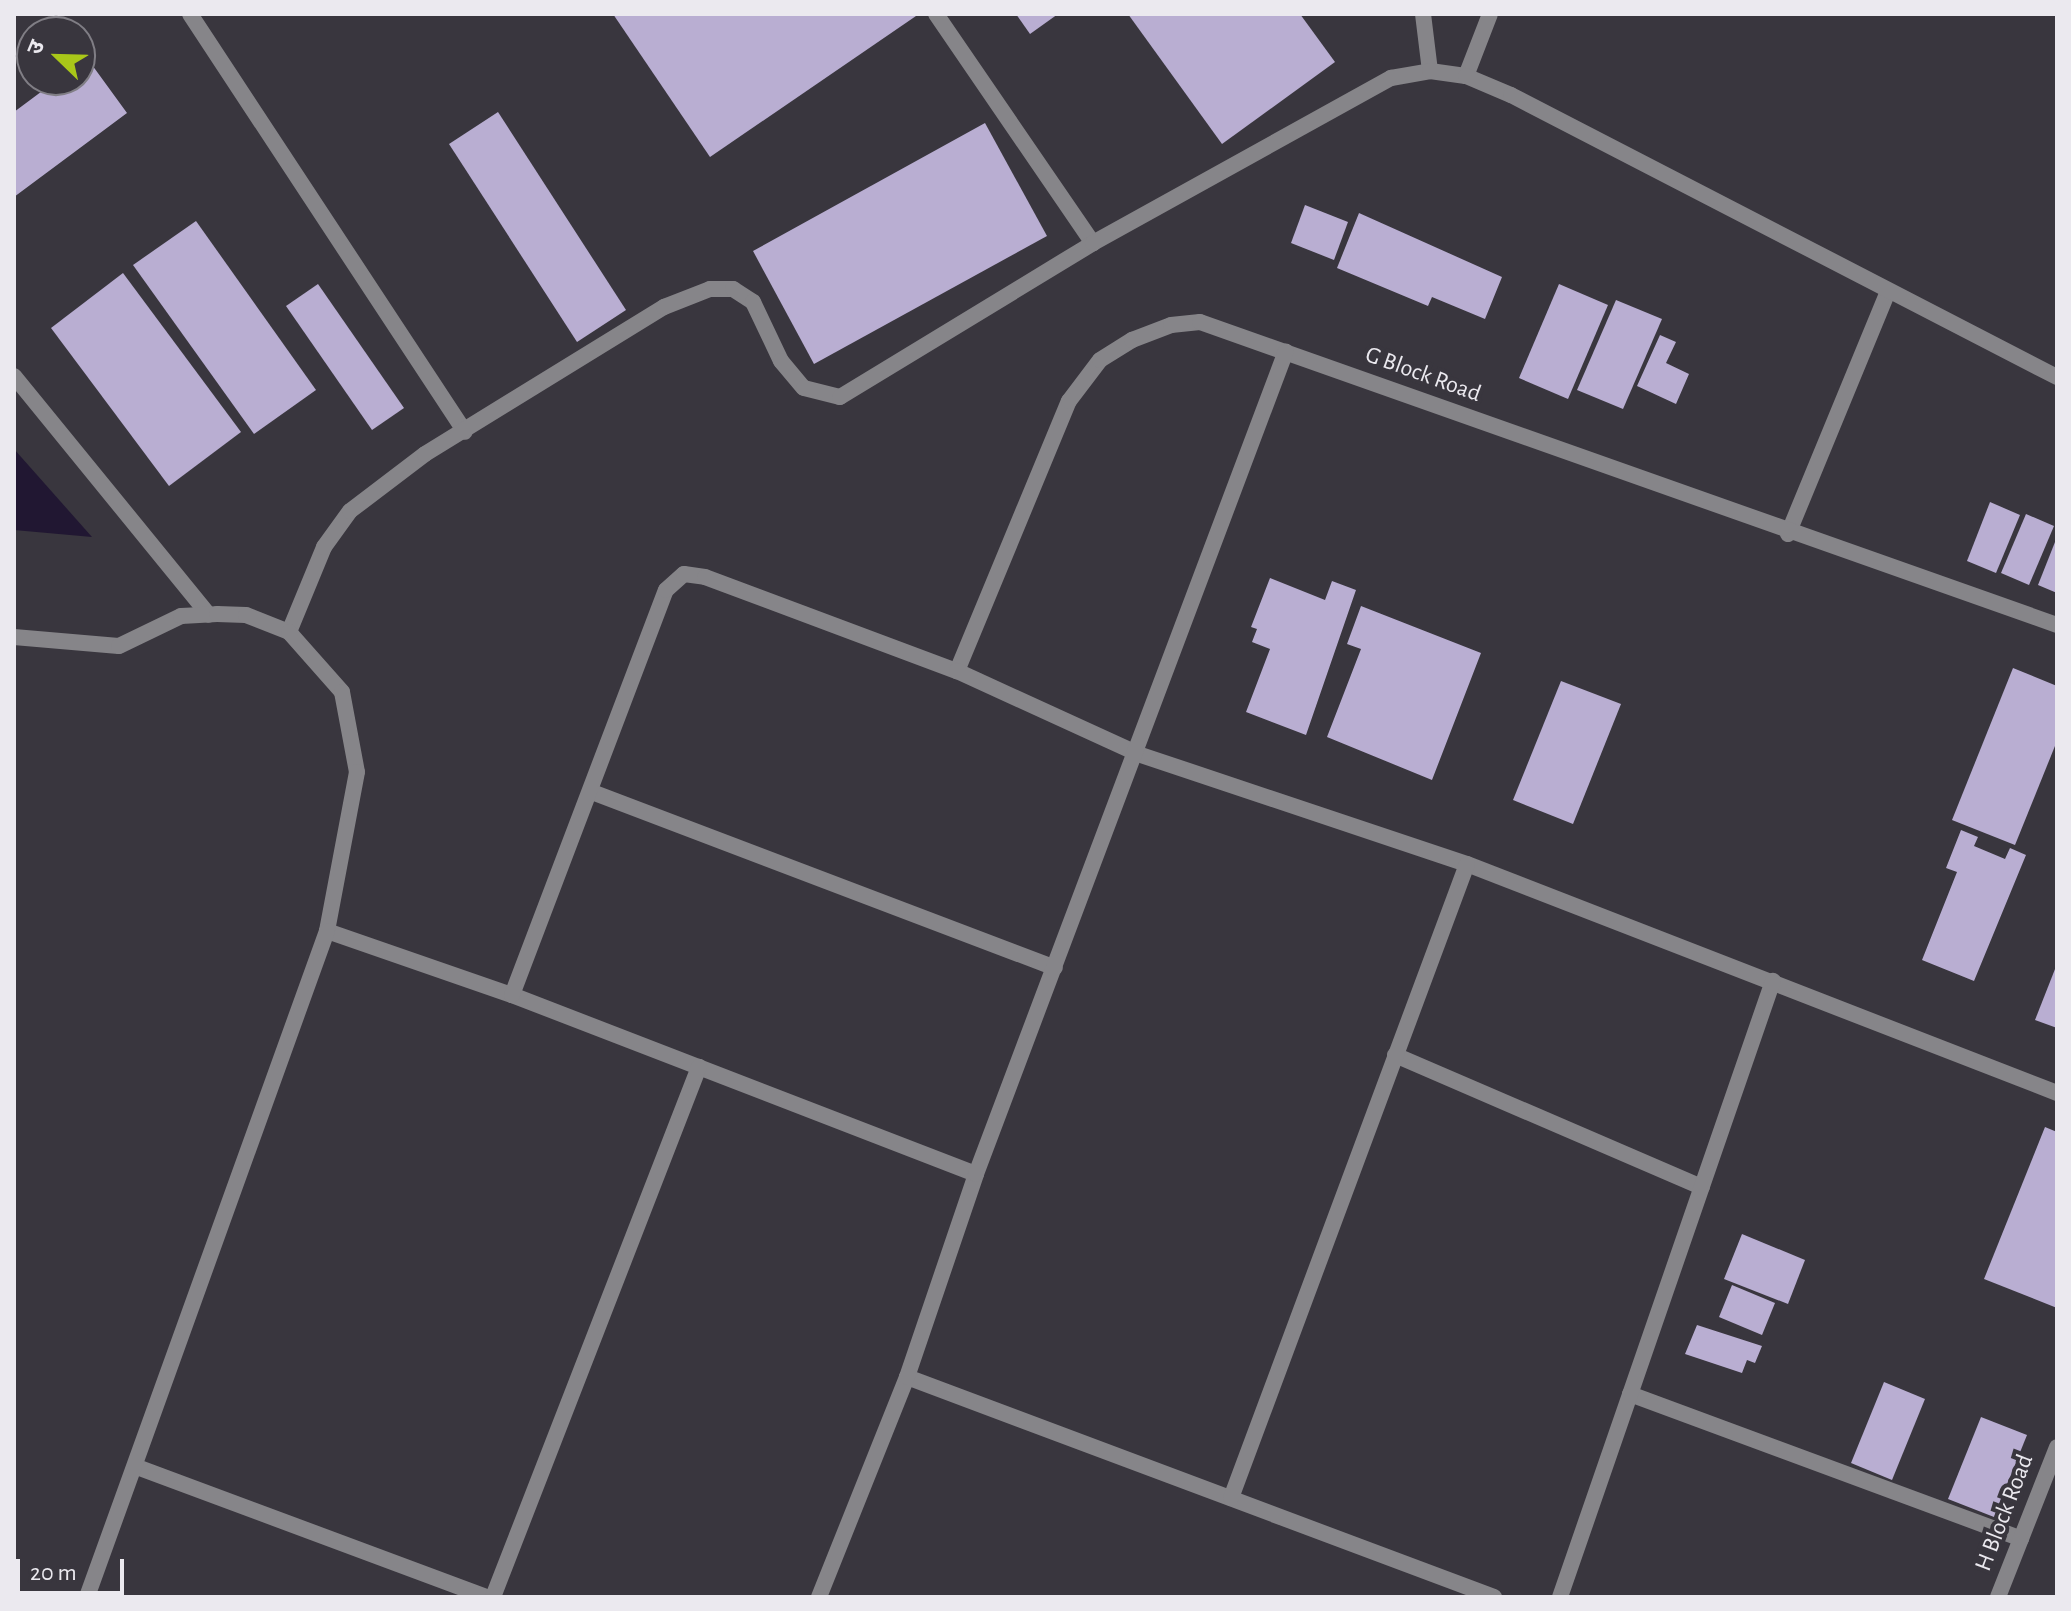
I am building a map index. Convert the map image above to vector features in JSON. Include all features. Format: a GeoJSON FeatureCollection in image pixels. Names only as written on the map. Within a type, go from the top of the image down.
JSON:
{"type":"FeatureCollection","features":[{"type":"Feature","properties":{"kind":"street"},"geometry":{"type":"LineString","coordinates":[[190,14],[465,432]]}},
{"type":"Feature","properties":{"kind":"street"},"geometry":{"type":"LineString","coordinates":[[936,14],[1093,243]]}},
{"type":"Feature","properties":{"kind":"street"},"geometry":{"type":"LineString","coordinates":[[1423,14],[1430,71]]}},
{"type":"Feature","properties":{"kind":"street"},"geometry":{"type":"LineString","coordinates":[[1466,76],[1490,14]]}},
{"type":"Feature","properties":{"kind":"street"},"geometry":{"type":"LineString","coordinates":[[289,632],[324,547],[350,511],[425,454],[664,307],[710,289],[733,289],[753,302],[781,361],[804,388],[840,397],[1093,243],[1391,78],[1430,71],[1466,76],[1511,95],[2057,377]]}},
{"type":"Feature","properties":{"kind":"street"},"geometry":{"type":"LineString","coordinates":[[1788,534],[1888,291]]}},
{"type":"Feature","properties":{"kind":"street","name":"G Block Road"},"geometry":{"type":"LineString","coordinates":[[957,671],[1052,433],[1100,360],[1171,325],[1200,322],[1788,534],[2057,625]]}},
{"type":"Feature","properties":{"kind":"street"},"geometry":{"type":"LineString","coordinates":[[819,1597],[907,1377],[976,1174],[1138,754],[1286,351]]}},
{"type":"Feature","properties":{"kind":"street"},"geometry":{"type":"LineString","coordinates":[[14,376],[209,615]]}},
{"type":"Feature","properties":{"kind":"street"},"geometry":{"type":"LineString","coordinates":[[512,995],[592,792],[666,590],[684,574],[705,577],[957,671],[1138,754],[1467,864],[2057,1093]]}},
{"type":"Feature","properties":{"kind":"street"},"geometry":{"type":"LineString","coordinates":[[14,637],[119,646],[181,616],[246,615],[289,632],[342,692],[351,722],[357,772],[327,931],[137,1467],[87,1597]]}},
{"type":"Feature","properties":{"kind":"street"},"geometry":{"type":"LineString","coordinates":[[592,792],[1055,968]]}},
{"type":"Feature","properties":{"kind":"street"},"geometry":{"type":"LineString","coordinates":[[1231,1498],[1467,864]]}},
{"type":"Feature","properties":{"kind":"street"},"geometry":{"type":"LineString","coordinates":[[327,931],[512,995],[976,1174]]}},
{"type":"Feature","properties":{"kind":"street"},"geometry":{"type":"LineString","coordinates":[[1560,1597],[1773,981]]}},
{"type":"Feature","properties":{"kind":"street"},"geometry":{"type":"LineString","coordinates":[[1395,1055],[1702,1187]]}},
{"type":"Feature","properties":{"kind":"street"},"geometry":{"type":"LineString","coordinates":[[493,1597],[699,1067]]}},
{"type":"Feature","properties":{"kind":"street"},"geometry":{"type":"LineString","coordinates":[[907,1377],[1494,1597]]}},
{"type":"Feature","properties":{"kind":"street"},"geometry":{"type":"LineString","coordinates":[[1630,1394],[2021,1539]]}},
{"type":"Feature","properties":{"kind":"street","name":"H Block Road"},"geometry":{"type":"LineString","coordinates":[[1998,1597],[2057,1447]]}},
{"type":"Feature","properties":{"kind":"street"},"geometry":{"type":"LineString","coordinates":[[137,1467],[486,1597]]}},
{"type":"Feature","properties":{"kind":"shaded area"},"geometry":{"type":"Polygon","coordinates":[[[14,449],[92,537],[14,530],[14,449]]]}},
{"type":"Feature","properties":{"kind":"building"},"geometry":{"type":"Polygon","coordinates":[[[613,14],[914,14],[916,16],[710,157],[613,14]]]}},
{"type":"Feature","properties":{"kind":"building"},"geometry":{"type":"Polygon","coordinates":[[[1016,14],[1058,14],[1030,34],[1016,14]]]}},
{"type":"Feature","properties":{"kind":"building"},"geometry":{"type":"Polygon","coordinates":[[[1128,14],[1300,14],[1335,62],[1222,144],[1128,14]]]}},
{"type":"Feature","properties":{"kind":"building"},"geometry":{"type":"Polygon","coordinates":[[[96,70],[127,113],[14,197],[14,112],[36,96],[96,96],[96,70]]]}},
{"type":"Feature","properties":{"kind":"building"},"geometry":{"type":"Polygon","coordinates":[[[498,112],[626,310],[577,342],[449,144],[498,112]]]}},
{"type":"Feature","properties":{"kind":"building"},"geometry":{"type":"Polygon","coordinates":[[[985,123],[1047,236],[814,364],[753,251],[985,123]]]}},
{"type":"Feature","properties":{"kind":"building"},"geometry":{"type":"Polygon","coordinates":[[[1305,205],[1348,222],[1334,260],[1291,243],[1305,205]]]}},
{"type":"Feature","properties":{"kind":"building"},"geometry":{"type":"Polygon","coordinates":[[[1359,213],[1502,277],[1485,319],[1432,297],[1428,306],[1337,268],[1359,213]]]}},
{"type":"Feature","properties":{"kind":"building"},"geometry":{"type":"Polygon","coordinates":[[[196,221],[316,390],[254,434],[133,265],[196,221]]]}},
{"type":"Feature","properties":{"kind":"building"},"geometry":{"type":"Polygon","coordinates":[[[123,273],[241,432],[169,486],[51,328],[123,273]]]}},
{"type":"Feature","properties":{"kind":"building"},"geometry":{"type":"Polygon","coordinates":[[[318,284],[404,408],[372,430],[286,306],[318,284]]]}},
{"type":"Feature","properties":{"kind":"building"},"geometry":{"type":"Polygon","coordinates":[[[1559,284],[1608,305],[1568,399],[1519,378],[1559,284]]]}},
{"type":"Feature","properties":{"kind":"building"},"geometry":{"type":"Polygon","coordinates":[[[1616,300],[1662,319],[1623,409],[1577,390],[1616,300]]]}},
{"type":"Feature","properties":{"kind":"building"},"geometry":{"type":"Polygon","coordinates":[[[1660,335],[1676,342],[1666,363],[1689,374],[1676,404],[1637,386],[1660,335]]]}},
{"type":"Feature","properties":{"kind":"building"},"geometry":{"type":"Polygon","coordinates":[[[1990,502],[2020,515],[1996,573],[1967,561],[1990,502]]]}},
{"type":"Feature","properties":{"kind":"building"},"geometry":{"type":"Polygon","coordinates":[[[2026,514],[2054,526],[2029,585],[2001,573],[2026,514]]]}},
{"type":"Feature","properties":{"kind":"building"},"geometry":{"type":"Polygon","coordinates":[[[2057,537],[2057,593],[2038,585],[2057,537]]]}},
{"type":"Feature","properties":{"kind":"building"},"geometry":{"type":"Polygon","coordinates":[[[1270,578],[1325,600],[1332,581],[1356,590],[1306,735],[1246,712],[1270,649],[1252,642],[1257,629],[1251,627],[1270,578]]]}},
{"type":"Feature","properties":{"kind":"building"},"geometry":{"type":"Polygon","coordinates":[[[1361,606],[1481,653],[1432,780],[1327,737],[1361,649],[1347,644],[1361,606]]]}},
{"type":"Feature","properties":{"kind":"building"},"geometry":{"type":"Polygon","coordinates":[[[2013,668],[2057,686],[2057,741],[2015,845],[1952,820],[2013,668]]]}},
{"type":"Feature","properties":{"kind":"building"},"geometry":{"type":"Polygon","coordinates":[[[1561,681],[1621,704],[1573,824],[1513,800],[1561,681]]]}},
{"type":"Feature","properties":{"kind":"building"},"geometry":{"type":"Polygon","coordinates":[[[1961,830],[1978,837],[1974,846],[2005,859],[2010,848],[2026,855],[1974,981],[1922,960],[1957,872],[1946,868],[1961,830]]]}},
{"type":"Feature","properties":{"kind":"building"},"geometry":{"type":"Polygon","coordinates":[[[2057,964],[2057,1028],[2035,1020],[2057,964]]]}},
{"type":"Feature","properties":{"kind":"building"},"geometry":{"type":"Polygon","coordinates":[[[2045,1127],[2057,1132],[2057,1308],[1984,1279],[2045,1127]]]}},
{"type":"Feature","properties":{"kind":"building"},"geometry":{"type":"Polygon","coordinates":[[[1742,1234],[1805,1260],[1788,1304],[1724,1279],[1742,1234]]]}},
{"type":"Feature","properties":{"kind":"building"},"geometry":{"type":"Polygon","coordinates":[[[1732,1285],[1775,1303],[1762,1335],[1719,1317],[1732,1285]]]}},
{"type":"Feature","properties":{"kind":"building"},"geometry":{"type":"Polygon","coordinates":[[[1697,1325],[1762,1346],[1755,1363],[1747,1360],[1742,1373],[1685,1354],[1697,1325]]]}},
{"type":"Feature","properties":{"kind":"building"},"geometry":{"type":"Polygon","coordinates":[[[1884,1382],[1925,1399],[1892,1480],[1851,1463],[1884,1382]]]}},
{"type":"Feature","properties":{"kind":"building"},"geometry":{"type":"Polygon","coordinates":[[[1981,1417],[2027,1435],[1994,1517],[1948,1499],[1981,1417]]]}}]}
